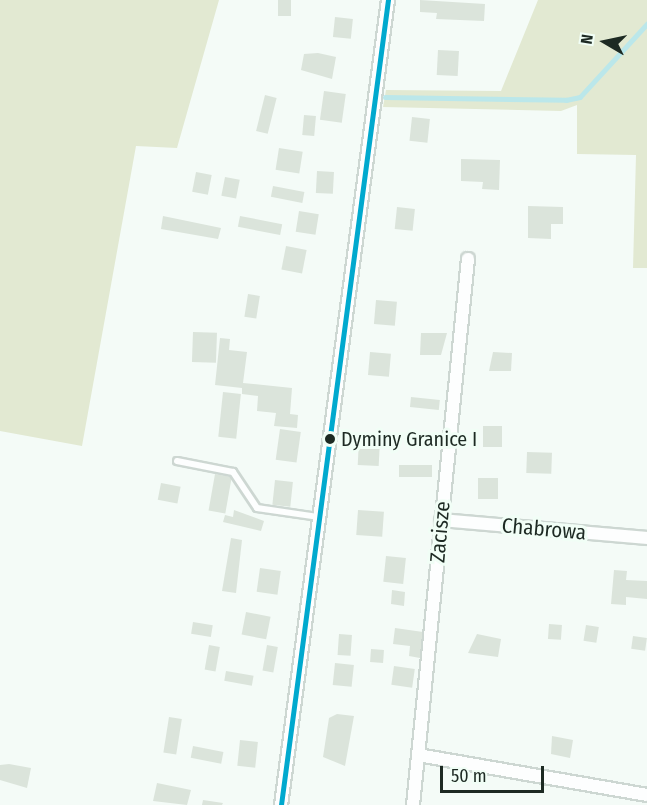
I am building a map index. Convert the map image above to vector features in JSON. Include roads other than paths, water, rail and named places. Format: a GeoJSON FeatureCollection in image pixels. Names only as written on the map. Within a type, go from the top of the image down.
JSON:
{"type":"FeatureCollection","features":[{"type":"Feature","properties":{"kind":"street"},"geometry":{"type":"LineString","coordinates":[[281,805],[388,0]]}},
{"type":"Feature","properties":{"kind":"street","name":"Zacisze"},"geometry":{"type":"LineString","coordinates":[[413,805],[468,259]]}},
{"type":"Feature","properties":{"kind":"street","name":"Chabrowa"},"geometry":{"type":"LineString","coordinates":[[441,520],[647,538]]}},
{"type":"Feature","properties":{"kind":"street"},"geometry":{"type":"LineString","coordinates":[[418,754],[647,795]]}},
{"type":"Feature","properties":{"kind":"lane"},"geometry":{"type":"LineString","coordinates":[[177,461],[233,472],[257,508],[319,517]]}},
{"type":"Feature","properties":{"kind":"waterway"},"geometry":{"type":"LineString","coordinates":[[385,97],[566,100],[580,97],[647,24]]}},
{"type":"Feature","properties":{"kind":"place","name":"Dyminy Granice I"},"geometry":{"type":"Point","coordinates":[330,439]}}]}
